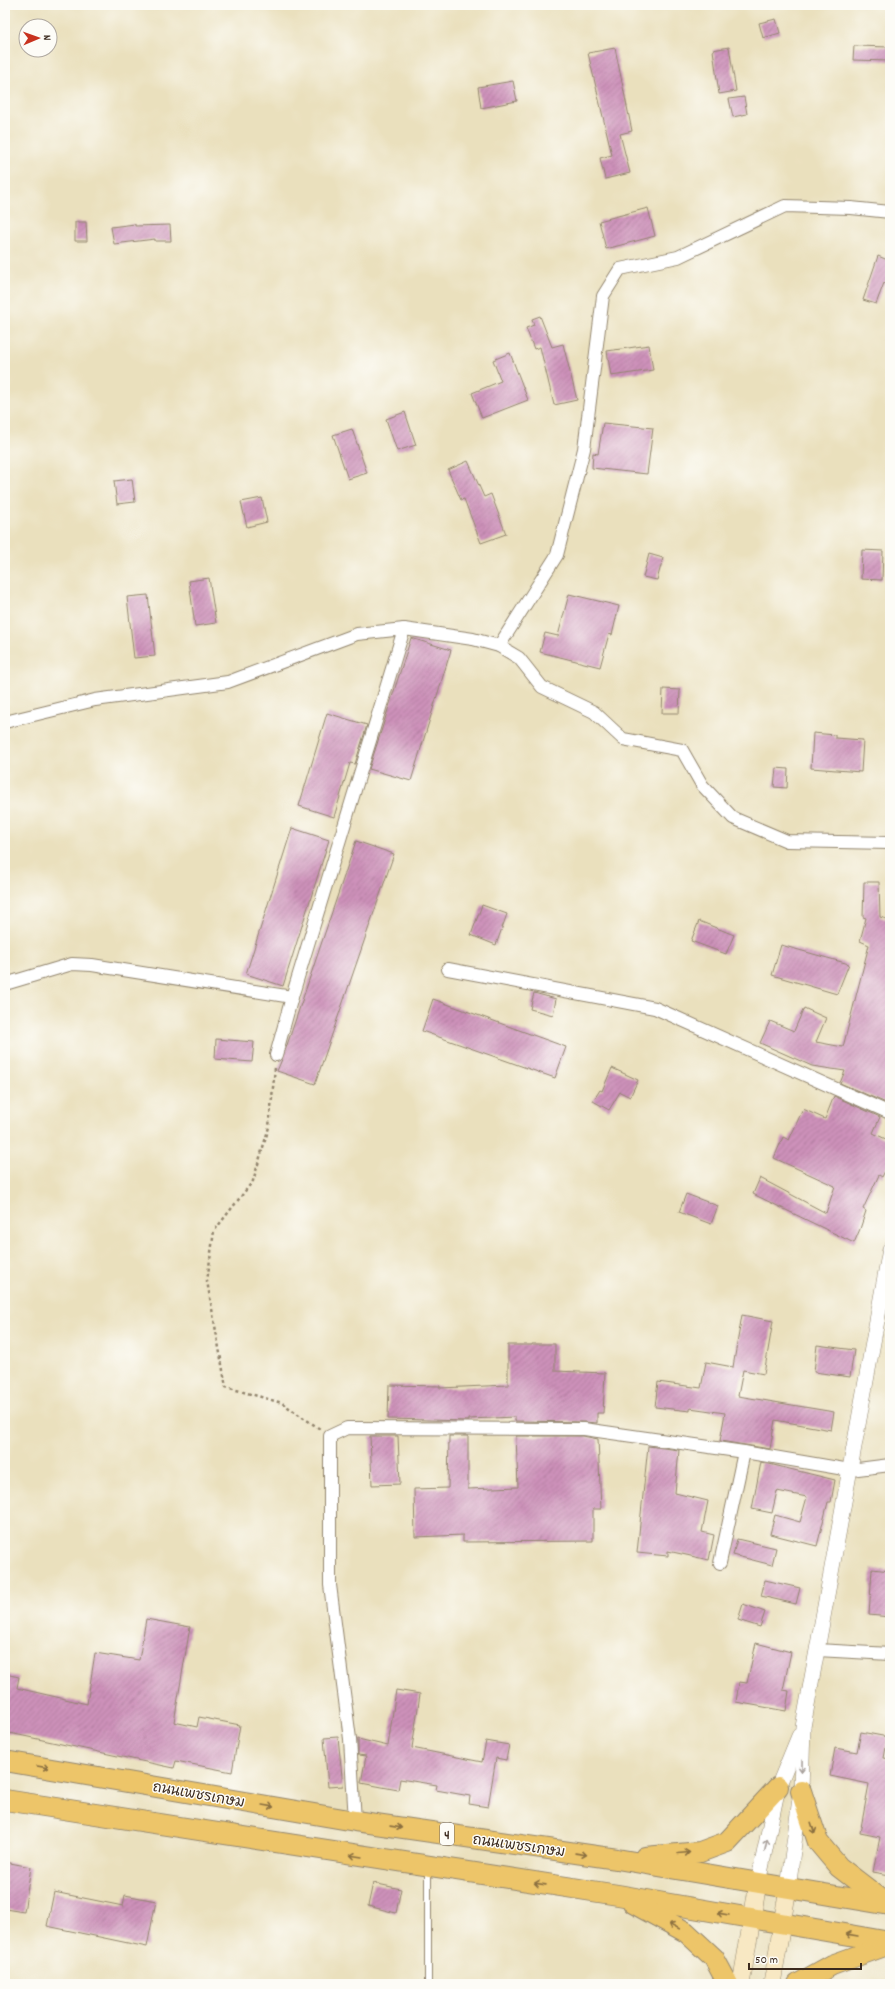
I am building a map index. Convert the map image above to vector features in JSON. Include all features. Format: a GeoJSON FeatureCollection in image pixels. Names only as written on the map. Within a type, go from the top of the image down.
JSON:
{"type":"FeatureCollection","features":[{"type":"Feature","properties":{"kind":"highway","name":"ถนนเพชรเกษม"},"geometry":{"type":"LineString","coordinates":[[5,1761],[356,1821],[617,1859],[889,1905]]}},
{"type":"Feature","properties":{"kind":"highway"},"geometry":{"type":"LineString","coordinates":[[617,1859],[700,1852],[726,1842],[778,1787]]}},
{"type":"Feature","properties":{"kind":"highway"},"geometry":{"type":"LineString","coordinates":[[801,1791],[818,1842],[839,1867],[889,1905]]}},
{"type":"Feature","properties":{"kind":"highway"},"geometry":{"type":"LineString","coordinates":[[5,1800],[428,1867],[618,1895],[890,1943]]}},
{"type":"Feature","properties":{"kind":"highway"},"geometry":{"type":"LineString","coordinates":[[618,1895],[686,1932],[714,1958],[728,1984]]}},
{"type":"Feature","properties":{"kind":"highway"},"geometry":{"type":"LineString","coordinates":[[798,1984],[832,1965],[890,1943]]}},
{"type":"Feature","properties":{"kind":"main road"},"geometry":{"type":"LineString","coordinates":[[741,1984],[758,1883]]}},
{"type":"Feature","properties":{"kind":"main road"},"geometry":{"type":"LineString","coordinates":[[772,1984],[788,1888]]}},
{"type":"Feature","properties":{"kind":"street"},"geometry":{"type":"LineString","coordinates":[[499,646],[558,555],[584,449],[603,296],[620,269],[678,257],[785,206],[851,208],[890,212]]}},
{"type":"Feature","properties":{"kind":"street"},"geometry":{"type":"LineString","coordinates":[[276,1055],[292,996],[325,893],[404,629]]}},
{"type":"Feature","properties":{"kind":"street"},"geometry":{"type":"LineString","coordinates":[[5,722],[95,700],[228,682],[357,634],[404,629],[467,638],[499,646],[519,658],[542,687],[594,712],[623,739],[682,750],[702,785],[733,818],[786,841],[890,843]]}},
{"type":"Feature","properties":{"kind":"street"},"geometry":{"type":"LineString","coordinates":[[5,984],[72,964],[92,965],[292,996]]}},
{"type":"Feature","properties":{"kind":"street"},"geometry":{"type":"LineString","coordinates":[[448,969],[655,1008],[890,1113]]}},
{"type":"Feature","properties":{"kind":"street"},"geometry":{"type":"LineString","coordinates":[[788,1888],[801,1791],[803,1727],[890,1249]]}},
{"type":"Feature","properties":{"kind":"street"},"geometry":{"type":"LineString","coordinates":[[356,1821],[350,1739],[330,1585],[330,1436],[347,1428],[584,1429],[744,1452],[850,1470],[890,1465]]}},
{"type":"Feature","properties":{"kind":"street"},"geometry":{"type":"LineString","coordinates":[[720,1563],[744,1452]]}},
{"type":"Feature","properties":{"kind":"street"},"geometry":{"type":"LineString","coordinates":[[817,1650],[890,1654]]}},
{"type":"Feature","properties":{"kind":"street"},"geometry":{"type":"LineString","coordinates":[[758,1883],[778,1787],[803,1727]]}},
{"type":"Feature","properties":{"kind":"lane"},"geometry":{"type":"LineString","coordinates":[[428,1867],[428,1984]]}},
{"type":"Feature","properties":{"kind":"path"},"geometry":{"type":"LineString","coordinates":[[276,1055],[269,1127],[255,1174],[252,1181],[214,1231],[207,1281],[226,1387],[282,1403],[330,1436]]}},
{"type":"Feature","properties":{"kind":"building"},"geometry":{"type":"Polygon","coordinates":[[[776,19],[780,33],[763,38],[759,23],[776,19]]]}},
{"type":"Feature","properties":{"kind":"building"},"geometry":{"type":"Polygon","coordinates":[[[854,46],[890,47],[890,61],[853,60],[854,46]]]}},
{"type":"Feature","properties":{"kind":"building"},"geometry":{"type":"Polygon","coordinates":[[[729,47],[736,91],[719,94],[713,50],[729,47]]]}},
{"type":"Feature","properties":{"kind":"building"},"geometry":{"type":"Polygon","coordinates":[[[615,48],[632,131],[620,134],[630,173],[605,179],[600,158],[612,155],[588,53],[615,48]]]}},
{"type":"Feature","properties":{"kind":"building"},"geometry":{"type":"Polygon","coordinates":[[[513,81],[517,101],[481,108],[478,87],[513,81]]]}},
{"type":"Feature","properties":{"kind":"building"},"geometry":{"type":"Polygon","coordinates":[[[744,97],[747,114],[733,117],[729,99],[744,97]]]}},
{"type":"Feature","properties":{"kind":"building"},"geometry":{"type":"Polygon","coordinates":[[[648,208],[655,236],[606,249],[599,221],[648,208]]]}},
{"type":"Feature","properties":{"kind":"building"},"geometry":{"type":"Polygon","coordinates":[[[75,222],[86,222],[87,241],[75,241],[75,222]]]}},
{"type":"Feature","properties":{"kind":"building"},"geometry":{"type":"Polygon","coordinates":[[[135,224],[135,226],[170,225],[171,241],[155,241],[155,239],[114,244],[111,227],[135,224]]]}},
{"type":"Feature","properties":{"kind":"building"},"geometry":{"type":"Polygon","coordinates":[[[878,256],[890,261],[890,286],[884,283],[876,304],[863,300],[878,256]]]}},
{"type":"Feature","properties":{"kind":"building"},"geometry":{"type":"Polygon","coordinates":[[[540,316],[552,347],[563,344],[577,400],[554,405],[540,347],[534,349],[526,328],[534,325],[532,319],[540,316]]]}},
{"type":"Feature","properties":{"kind":"building"},"geometry":{"type":"Polygon","coordinates":[[[649,345],[653,370],[611,376],[607,351],[649,345]]]}},
{"type":"Feature","properties":{"kind":"building"},"geometry":{"type":"Polygon","coordinates":[[[510,353],[528,400],[482,418],[472,393],[501,381],[493,360],[510,353]]]}},
{"type":"Feature","properties":{"kind":"building"},"geometry":{"type":"Polygon","coordinates":[[[405,412],[416,445],[397,451],[386,419],[405,412]]]}},
{"type":"Feature","properties":{"kind":"building"},"geometry":{"type":"Polygon","coordinates":[[[603,423],[653,428],[647,474],[592,468],[593,453],[598,454],[603,423]]]}},
{"type":"Feature","properties":{"kind":"building"},"geometry":{"type":"Polygon","coordinates":[[[352,429],[367,473],[348,479],[333,435],[352,429]]]}},
{"type":"Feature","properties":{"kind":"building"},"geometry":{"type":"Polygon","coordinates":[[[468,461],[484,497],[491,494],[506,534],[481,543],[464,499],[461,500],[448,470],[468,461]]]}},
{"type":"Feature","properties":{"kind":"building"},"geometry":{"type":"Polygon","coordinates":[[[132,479],[135,502],[117,504],[114,481],[132,479]]]}},
{"type":"Feature","properties":{"kind":"building"},"geometry":{"type":"Polygon","coordinates":[[[262,498],[267,522],[247,527],[241,502],[262,498]]]}},
{"type":"Feature","properties":{"kind":"building"},"geometry":{"type":"Polygon","coordinates":[[[862,550],[883,551],[882,580],[861,579],[862,550]]]}},
{"type":"Feature","properties":{"kind":"building"},"geometry":{"type":"Polygon","coordinates":[[[649,554],[663,558],[657,580],[643,577],[649,554]]]}},
{"type":"Feature","properties":{"kind":"building"},"geometry":{"type":"Polygon","coordinates":[[[209,578],[216,623],[195,626],[189,581],[209,578]]]}},
{"type":"Feature","properties":{"kind":"building"},"geometry":{"type":"Polygon","coordinates":[[[569,594],[619,606],[612,635],[609,634],[600,667],[540,652],[545,633],[558,636],[569,594]]]}},
{"type":"Feature","properties":{"kind":"building"},"geometry":{"type":"Polygon","coordinates":[[[148,595],[155,656],[134,658],[127,597],[148,595]]]}},
{"type":"Feature","properties":{"kind":"building"},"geometry":{"type":"Polygon","coordinates":[[[411,638],[451,650],[411,781],[369,769],[411,638]]]}},
{"type":"Feature","properties":{"kind":"building"},"geometry":{"type":"Polygon","coordinates":[[[663,689],[680,690],[679,713],[662,713],[663,689]]]}},
{"type":"Feature","properties":{"kind":"building"},"geometry":{"type":"Polygon","coordinates":[[[327,713],[367,725],[355,764],[350,763],[334,817],[299,806],[327,713]]]}},
{"type":"Feature","properties":{"kind":"building"},"geometry":{"type":"Polygon","coordinates":[[[813,733],[835,735],[835,738],[863,740],[861,772],[811,768],[813,733]]]}},
{"type":"Feature","properties":{"kind":"building"},"geometry":{"type":"Polygon","coordinates":[[[776,768],[788,769],[787,788],[774,787],[776,768]]]}},
{"type":"Feature","properties":{"kind":"building"},"geometry":{"type":"Polygon","coordinates":[[[292,828],[329,840],[283,986],[246,974],[292,828]]]}},
{"type":"Feature","properties":{"kind":"building"},"geometry":{"type":"Polygon","coordinates":[[[356,841],[394,854],[315,1084],[277,1071],[356,841]]]}},
{"type":"Feature","properties":{"kind":"building"},"geometry":{"type":"Polygon","coordinates":[[[864,882],[879,882],[880,917],[890,920],[890,1101],[887,1100],[886,1103],[840,1083],[845,1071],[812,1066],[760,1043],[770,1021],[794,1031],[804,1008],[826,1018],[816,1042],[843,1047],[869,945],[860,941],[866,918],[863,917],[864,882]]]}},
{"type":"Feature","properties":{"kind":"building"},"geometry":{"type":"Polygon","coordinates":[[[482,905],[507,914],[496,945],[471,935],[482,905]]]}},
{"type":"Feature","properties":{"kind":"building"},"geometry":{"type":"Polygon","coordinates":[[[699,921],[734,935],[726,954],[691,941],[699,921]]]}},
{"type":"Feature","properties":{"kind":"building"},"geometry":{"type":"Polygon","coordinates":[[[781,945],[849,964],[837,994],[772,975],[781,945]]]}},
{"type":"Feature","properties":{"kind":"building"},"geometry":{"type":"Polygon","coordinates":[[[534,993],[556,999],[553,1015],[530,1009],[534,993]]]}},
{"type":"Feature","properties":{"kind":"building"},"geometry":{"type":"Polygon","coordinates":[[[433,999],[566,1047],[555,1078],[422,1031],[433,999]]]}},
{"type":"Feature","properties":{"kind":"building"},"geometry":{"type":"Polygon","coordinates":[[[216,1039],[254,1042],[252,1062],[215,1059],[216,1039]]]}},
{"type":"Feature","properties":{"kind":"building"},"geometry":{"type":"Polygon","coordinates":[[[612,1068],[638,1080],[630,1097],[620,1092],[609,1110],[593,1101],[600,1090],[602,1091],[612,1068]]]}},
{"type":"Feature","properties":{"kind":"building"},"geometry":{"type":"Polygon","coordinates":[[[834,1096],[880,1117],[873,1133],[890,1141],[890,1161],[882,1177],[879,1175],[863,1209],[866,1211],[854,1243],[753,1194],[760,1178],[826,1213],[835,1186],[774,1158],[783,1137],[789,1140],[803,1109],[825,1119],[834,1096]]]}},
{"type":"Feature","properties":{"kind":"building"},"geometry":{"type":"Polygon","coordinates":[[[686,1194],[718,1206],[711,1224],[679,1212],[686,1194]]]}},
{"type":"Feature","properties":{"kind":"building"},"geometry":{"type":"Polygon","coordinates":[[[742,1315],[773,1321],[764,1374],[743,1370],[738,1396],[834,1412],[831,1430],[775,1420],[770,1449],[720,1441],[725,1413],[690,1408],[690,1411],[655,1407],[658,1382],[701,1388],[706,1362],[733,1367],[742,1315]]]}},
{"type":"Feature","properties":{"kind":"building"},"geometry":{"type":"Polygon","coordinates":[[[555,1344],[555,1371],[605,1373],[603,1413],[597,1413],[597,1423],[515,1421],[515,1417],[469,1419],[469,1421],[388,1419],[389,1385],[440,1386],[440,1388],[508,1385],[508,1345],[555,1344]]]}},
{"type":"Feature","properties":{"kind":"building"},"geometry":{"type":"Polygon","coordinates":[[[817,1345],[854,1350],[850,1377],[814,1372],[817,1345]]]}},
{"type":"Feature","properties":{"kind":"building"},"geometry":{"type":"Polygon","coordinates":[[[370,1436],[398,1436],[400,1484],[372,1485],[370,1436]]]}},
{"type":"Feature","properties":{"kind":"building"},"geometry":{"type":"Polygon","coordinates":[[[449,1436],[468,1436],[468,1489],[518,1487],[516,1436],[583,1436],[598,1439],[601,1509],[593,1509],[593,1541],[463,1542],[463,1535],[415,1537],[414,1489],[448,1488],[449,1436]]]}},
{"type":"Feature","properties":{"kind":"building"},"geometry":{"type":"Polygon","coordinates":[[[648,1446],[679,1450],[675,1493],[708,1501],[702,1532],[714,1535],[709,1560],[668,1551],[668,1556],[637,1553],[648,1446]]]}},
{"type":"Feature","properties":{"kind":"building"},"geometry":{"type":"Polygon","coordinates":[[[761,1462],[835,1480],[831,1502],[828,1502],[817,1546],[770,1534],[775,1515],[800,1522],[807,1497],[777,1491],[772,1513],[752,1509],[761,1462]]]}},
{"type":"Feature","properties":{"kind":"building"},"geometry":{"type":"Polygon","coordinates":[[[737,1539],[776,1548],[772,1565],[733,1555],[737,1539]]]}},
{"type":"Feature","properties":{"kind":"building"},"geometry":{"type":"Polygon","coordinates":[[[872,1569],[890,1571],[890,1617],[869,1615],[872,1569]]]}},
{"type":"Feature","properties":{"kind":"building"},"geometry":{"type":"Polygon","coordinates":[[[765,1580],[800,1588],[796,1604],[761,1596],[765,1580]]]}},
{"type":"Feature","properties":{"kind":"building"},"geometry":{"type":"Polygon","coordinates":[[[743,1604],[765,1612],[760,1627],[738,1620],[743,1604]]]}},
{"type":"Feature","properties":{"kind":"building"},"geometry":{"type":"Polygon","coordinates":[[[146,1619],[190,1627],[174,1722],[197,1727],[199,1717],[240,1725],[232,1772],[176,1761],[174,1768],[5,1732],[5,1674],[19,1677],[17,1688],[87,1704],[95,1653],[139,1660],[146,1619]]]}},
{"type":"Feature","properties":{"kind":"building"},"geometry":{"type":"Polygon","coordinates":[[[756,1643],[791,1652],[783,1690],[789,1691],[786,1711],[736,1702],[739,1682],[747,1683],[756,1643]]]}},
{"type":"Feature","properties":{"kind":"building"},"geometry":{"type":"Polygon","coordinates":[[[396,1690],[420,1694],[412,1748],[482,1762],[486,1741],[509,1745],[506,1760],[496,1758],[488,1807],[469,1804],[470,1796],[436,1790],[437,1785],[400,1779],[398,1790],[361,1783],[366,1756],[358,1755],[358,1739],[388,1746],[396,1690]]]}},
{"type":"Feature","properties":{"kind":"building"},"geometry":{"type":"Polygon","coordinates":[[[861,1732],[888,1737],[884,1758],[890,1759],[890,1875],[873,1872],[880,1837],[860,1833],[869,1784],[830,1776],[835,1748],[857,1752],[861,1732]]]}},
{"type":"Feature","properties":{"kind":"building"},"geometry":{"type":"Polygon","coordinates":[[[338,1737],[343,1786],[328,1787],[324,1738],[338,1737]]]}},
{"type":"Feature","properties":{"kind":"building"},"geometry":{"type":"Polygon","coordinates":[[[5,1862],[31,1867],[24,1912],[5,1909],[5,1862]]]}},
{"type":"Feature","properties":{"kind":"building"},"geometry":{"type":"Polygon","coordinates":[[[373,1883],[401,1889],[396,1913],[368,1906],[373,1883]]]}},
{"type":"Feature","properties":{"kind":"building"},"geometry":{"type":"Polygon","coordinates":[[[54,1892],[123,1906],[125,1895],[156,1901],[147,1947],[47,1926],[54,1892]]]}}]}
